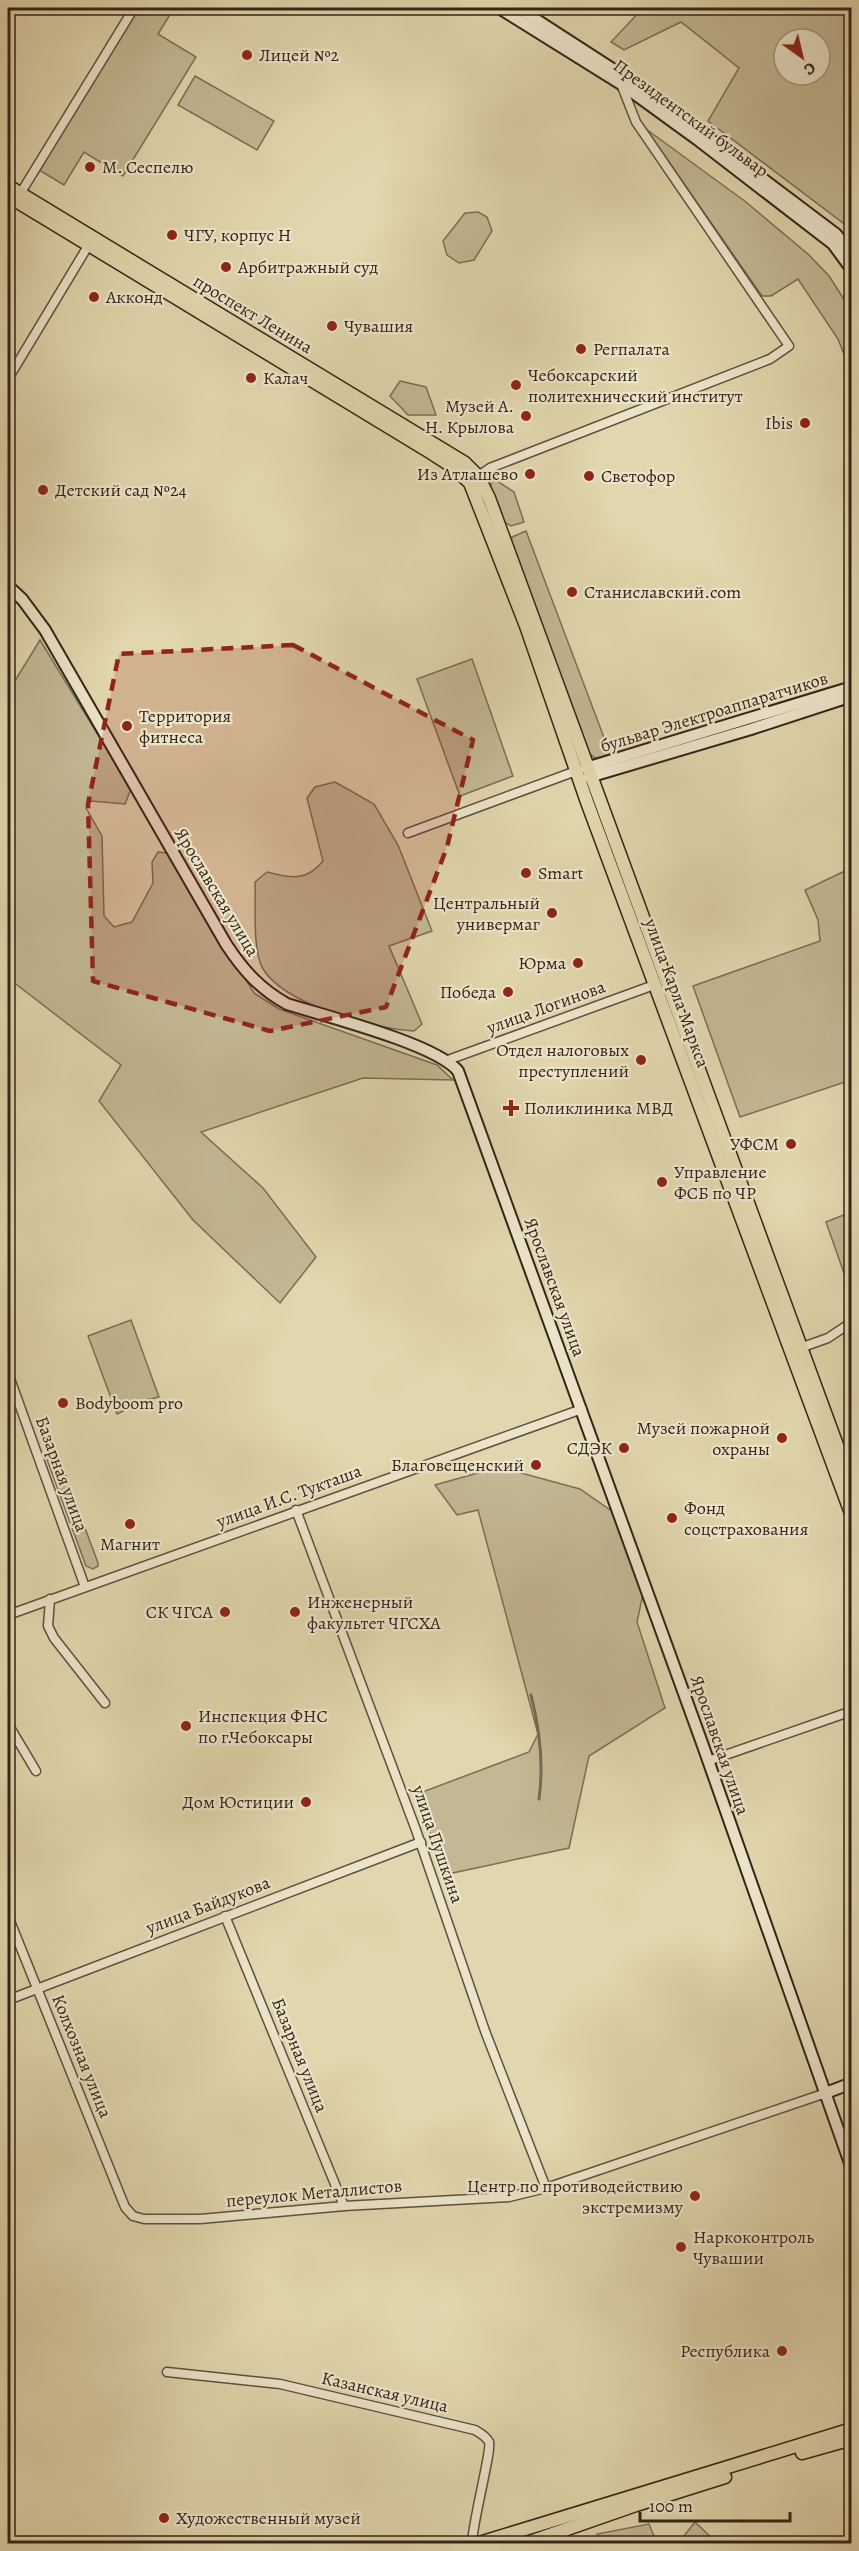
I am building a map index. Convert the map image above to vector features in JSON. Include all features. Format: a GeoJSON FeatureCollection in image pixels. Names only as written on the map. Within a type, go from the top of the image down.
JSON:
{"type":"FeatureCollection","features":[{"type":"Feature","properties":{"kind":"main road","name":"проспект Ленина"},"geometry":{"type":"LineString","coordinates":[[8,186],[14,197],[346,396],[465,463],[474,479]]}},
{"type":"Feature","properties":{"kind":"main road","name":"улица Карла Маркса"},"geometry":{"type":"LineString","coordinates":[[474,479],[489,498],[659,983],[796,1350],[852,1486]]}},
{"type":"Feature","properties":{"kind":"main road","name":"улица Карла Маркса"},"geometry":{"type":"LineString","coordinates":[[796,1350],[852,1516]]}},
{"type":"Feature","properties":{"kind":"main road"},"geometry":{"type":"LineString","coordinates":[[476,2544],[634,2500],[799,2450],[852,2429]]}},
{"type":"Feature","properties":{"kind":"main road"},"geometry":{"type":"LineString","coordinates":[[799,2450],[852,2439]]}},
{"type":"Feature","properties":{"kind":"main road"},"geometry":{"type":"LineString","coordinates":[[525,2544],[538,2542],[634,2500]]}},
{"type":"Feature","properties":{"kind":"street"},"geometry":{"type":"LineString","coordinates":[[14,197],[134,8]]}},
{"type":"Feature","properties":{"kind":"street","name":"Президентский бульвар"},"geometry":{"type":"LineString","coordinates":[[499,8],[621,84],[835,239]]}},
{"type":"Feature","properties":{"kind":"street","name":"Президентский бульвар"},"geometry":{"type":"LineString","coordinates":[[518,8],[645,90],[835,239],[852,270]]}},
{"type":"Feature","properties":{"kind":"street"},"geometry":{"type":"LineString","coordinates":[[474,479],[490,468],[770,359],[789,346],[636,123],[621,84]]}},
{"type":"Feature","properties":{"kind":"street"},"geometry":{"type":"LineString","coordinates":[[835,239],[852,244]]}},
{"type":"Feature","properties":{"kind":"street"},"geometry":{"type":"LineString","coordinates":[[835,239],[852,257]]}},
{"type":"Feature","properties":{"kind":"street"},"geometry":{"type":"LineString","coordinates":[[8,379],[94,244]]}},
{"type":"Feature","properties":{"kind":"street","name":"Ярославская улица"},"geometry":{"type":"LineString","coordinates":[[8,586],[22,599],[45,630],[242,968],[264,989],[287,1004],[420,1047],[448,1060],[464,1082],[708,1761],[823,2094],[852,2169]]}},
{"type":"Feature","properties":{"kind":"street","name":"бульвар Электроаппаратчиков"},"geometry":{"type":"LineString","coordinates":[[584,772],[852,687]]}},
{"type":"Feature","properties":{"kind":"street","name":"бульвар Электроаппаратчиков"},"geometry":{"type":"LineString","coordinates":[[584,772],[751,729],[852,696]]}},
{"type":"Feature","properties":{"kind":"street"},"geometry":{"type":"LineString","coordinates":[[408,833],[584,772]]}},
{"type":"Feature","properties":{"kind":"street","name":"улица Логинова"},"geometry":{"type":"LineString","coordinates":[[448,1060],[659,983]]}},
{"type":"Feature","properties":{"kind":"street"},"geometry":{"type":"LineString","coordinates":[[796,1350],[828,1338],[852,1322]]}},
{"type":"Feature","properties":{"kind":"street","name":"Базарная улица"},"geometry":{"type":"LineString","coordinates":[[8,1373],[85,1587]]}},
{"type":"Feature","properties":{"kind":"street","name":"улица И.С. Тукташа"},"geometry":{"type":"LineString","coordinates":[[8,1615],[582,1409]]}},
{"type":"Feature","properties":{"kind":"street","name":"улица Пушкина"},"geometry":{"type":"LineString","coordinates":[[296,1510],[421,1842],[485,2031],[546,2188]]}},
{"type":"Feature","properties":{"kind":"street"},"geometry":{"type":"LineString","coordinates":[[50,1599],[48,1626],[54,1638],[105,1703]]}},
{"type":"Feature","properties":{"kind":"street"},"geometry":{"type":"LineString","coordinates":[[708,1761],[852,1712]]}},
{"type":"Feature","properties":{"kind":"street"},"geometry":{"type":"LineString","coordinates":[[8,1724],[36,1771]]}},
{"type":"Feature","properties":{"kind":"street","name":"улица Байдукова"},"geometry":{"type":"LineString","coordinates":[[8,2000],[421,1842]]}},
{"type":"Feature","properties":{"kind":"street","name":"Колхозная улица"},"geometry":{"type":"LineString","coordinates":[[8,1916],[125,2207]]}},
{"type":"Feature","properties":{"kind":"street","name":"Базарная улица"},"geometry":{"type":"LineString","coordinates":[[225,1916],[344,2206]]}},
{"type":"Feature","properties":{"kind":"street"},"geometry":{"type":"LineString","coordinates":[[823,2094],[852,2083]]}},
{"type":"Feature","properties":{"kind":"street","name":"переулок Металлистов"},"geometry":{"type":"LineString","coordinates":[[125,2207],[133,2216],[144,2219],[200,2219],[344,2206],[509,2197],[546,2188],[823,2094]]}},
{"type":"Feature","properties":{"kind":"street","name":"Казанская улица"},"geometry":{"type":"LineString","coordinates":[[167,2372],[280,2384],[475,2430],[484,2436],[490,2451],[478,2496],[471,2544]]}},
{"type":"Feature","properties":{"kind":"highlighted area"},"geometry":{"type":"Polygon","coordinates":[[[293,645],[473,740],[447,847],[386,1007],[270,1031],[93,981],[88,804],[119,654],[293,645]]]}},
{"type":"Feature","properties":{"kind":"shaded area"},"geometry":{"type":"Polygon","coordinates":[[[138,8],[174,8],[158,34],[196,57],[123,176],[84,152],[64,185],[39,170],[138,8]]]}},
{"type":"Feature","properties":{"kind":"shaded area"},"geometry":{"type":"Polygon","coordinates":[[[643,8],[851,8],[851,229],[708,121],[739,68],[681,22],[624,50],[611,42],[643,8]]]}},
{"type":"Feature","properties":{"kind":"shaded area"},"geometry":{"type":"Polygon","coordinates":[[[195,76],[274,121],[257,150],[178,105],[195,76]]]}},
{"type":"Feature","properties":{"kind":"shaded area"},"geometry":{"type":"Polygon","coordinates":[[[646,129],[746,202],[809,255],[829,276],[851,310],[851,372],[838,339],[798,279],[771,296],[762,296],[646,129]]]}},
{"type":"Feature","properties":{"kind":"shaded area"},"geometry":{"type":"Polygon","coordinates":[[[478,212],[487,217],[492,231],[474,260],[459,263],[447,255],[443,241],[465,213],[478,212]]]}},
{"type":"Feature","properties":{"kind":"shaded area"},"geometry":{"type":"Polygon","coordinates":[[[400,381],[426,387],[436,415],[408,415],[390,396],[400,381]]]}},
{"type":"Feature","properties":{"kind":"shaded area"},"geometry":{"type":"Polygon","coordinates":[[[491,477],[514,492],[524,522],[511,526],[504,522],[491,489],[491,477]]]}},
{"type":"Feature","properties":{"kind":"shaded area"},"geometry":{"type":"Polygon","coordinates":[[[526,531],[611,756],[595,758],[586,751],[511,542],[512,537],[526,531]]]}},
{"type":"Feature","properties":{"kind":"shaded area"},"geometry":{"type":"Polygon","coordinates":[[[40,640],[131,789],[125,804],[91,801],[86,808],[102,836],[104,916],[114,927],[132,922],[153,883],[152,862],[158,852],[168,853],[254,993],[279,1009],[437,1065],[453,1080],[363,1078],[201,1132],[263,1188],[316,1257],[280,1303],[193,1220],[99,1101],[121,1065],[8,978],[8,692],[40,640]]]}},
{"type":"Feature","properties":{"kind":"shaded area"},"geometry":{"type":"Polygon","coordinates":[[[472,659],[513,776],[460,796],[417,679],[472,659]]]}},
{"type":"Feature","properties":{"kind":"shaded area"},"geometry":{"type":"Polygon","coordinates":[[[335,782],[374,804],[398,845],[432,931],[389,946],[422,1024],[414,1031],[377,1026],[310,1004],[290,994],[274,982],[263,969],[260,961],[255,927],[255,882],[267,872],[298,877],[317,868],[323,861],[307,798],[315,787],[335,782]]]}},
{"type":"Feature","properties":{"kind":"shaded area"},"geometry":{"type":"Polygon","coordinates":[[[851,868],[851,1080],[740,1117],[693,986],[820,941],[818,920],[805,890],[851,868]]]}},
{"type":"Feature","properties":{"kind":"shaded area"},"geometry":{"type":"Polygon","coordinates":[[[851,1212],[851,1293],[826,1222],[851,1212]]]}},
{"type":"Feature","properties":{"kind":"shaded area"},"geometry":{"type":"Polygon","coordinates":[[[131,1320],[159,1397],[146,1400],[117,1414],[88,1336],[131,1320]]]}},
{"type":"Feature","properties":{"kind":"shaded area"},"geometry":{"type":"Polygon","coordinates":[[[50,1449],[56,1450],[98,1563],[98,1566],[93,1569],[86,1566],[45,1454],[50,1449]]]}},
{"type":"Feature","properties":{"kind":"shaded area"},"geometry":{"type":"Polygon","coordinates":[[[499,1467],[580,1489],[613,1512],[643,1594],[637,1622],[665,1708],[589,1756],[569,1848],[443,1875],[422,1806],[425,1791],[529,1752],[538,1734],[478,1510],[457,1515],[435,1485],[499,1467]]]}},
{"type":"Feature","properties":{"kind":"shaded area"},"geometry":{"type":"Polygon","coordinates":[[[695,2522],[717,2543],[600,2543],[597,2534],[649,2524],[656,2541],[680,2541],[695,2522]]]}},
{"type":"Feature","properties":{"kind":"waterway"},"geometry":{"type":"LineString","coordinates":[[531,1695],[540,1747],[539,1799]]}},
{"type":"Feature","properties":{"kind":"place","name":"Лицей №2"},"geometry":{"type":"Point","coordinates":[247,55]}},
{"type":"Feature","properties":{"kind":"place","name":"М. Сеспелю"},"geometry":{"type":"Point","coordinates":[90,167]}},
{"type":"Feature","properties":{"kind":"place","name":"ЧГУ, корпус Н"},"geometry":{"type":"Point","coordinates":[172,235]}},
{"type":"Feature","properties":{"kind":"place","name":"Арбитражный суд"},"geometry":{"type":"Point","coordinates":[226,267]}},
{"type":"Feature","properties":{"kind":"place","name":"Акконд"},"geometry":{"type":"Point","coordinates":[94,297]}},
{"type":"Feature","properties":{"kind":"place","name":"Чувашия"},"geometry":{"type":"Point","coordinates":[332,326]}},
{"type":"Feature","properties":{"kind":"place","name":"Регпалата"},"geometry":{"type":"Point","coordinates":[581,349]}},
{"type":"Feature","properties":{"kind":"place","name":"Калач"},"geometry":{"type":"Point","coordinates":[251,378]}},
{"type":"Feature","properties":{"kind":"place","name":"Чебоксарский политехнический институт"},"geometry":{"type":"Point","coordinates":[516,385]}},
{"type":"Feature","properties":{"kind":"place","name":"Музей А. Н. Крылова"},"geometry":{"type":"Point","coordinates":[526,416]}},
{"type":"Feature","properties":{"kind":"place","name":"Ibis"},"geometry":{"type":"Point","coordinates":[805,423]}},
{"type":"Feature","properties":{"kind":"place","name":"Из Атлашево"},"geometry":{"type":"Point","coordinates":[530,474]}},
{"type":"Feature","properties":{"kind":"place","name":"Светофор"},"geometry":{"type":"Point","coordinates":[589,476]}},
{"type":"Feature","properties":{"kind":"place","name":"Детский сад №24"},"geometry":{"type":"Point","coordinates":[43,490]}},
{"type":"Feature","properties":{"kind":"place","name":"Станиславский.com"},"geometry":{"type":"Point","coordinates":[572,592]}},
{"type":"Feature","properties":{"kind":"place","name":"Территория фитнеса"},"geometry":{"type":"Point","coordinates":[127,726]}},
{"type":"Feature","properties":{"kind":"place","name":"Smart"},"geometry":{"type":"Point","coordinates":[526,873]}},
{"type":"Feature","properties":{"kind":"place","name":"Центральный универмаг"},"geometry":{"type":"Point","coordinates":[552,913]}},
{"type":"Feature","properties":{"kind":"place","name":"Юрма"},"geometry":{"type":"Point","coordinates":[578,963]}},
{"type":"Feature","properties":{"kind":"place","name":"Победа"},"geometry":{"type":"Point","coordinates":[508,992]}},
{"type":"Feature","properties":{"kind":"place","name":"Отдел налоговых преступлений"},"geometry":{"type":"Point","coordinates":[641,1060]}},
{"type":"Feature","properties":{"kind":"place","name":"Поликлиника МВД"},"geometry":{"type":"Point","coordinates":[511,1108]}},
{"type":"Feature","properties":{"kind":"place","name":"УФСМ"},"geometry":{"type":"Point","coordinates":[791,1144]}},
{"type":"Feature","properties":{"kind":"place","name":"Управление ФСБ по ЧР"},"geometry":{"type":"Point","coordinates":[662,1182]}},
{"type":"Feature","properties":{"kind":"place","name":"Bodyboom pro"},"geometry":{"type":"Point","coordinates":[63,1403]}},
{"type":"Feature","properties":{"kind":"place","name":"Музей пожарной охраны"},"geometry":{"type":"Point","coordinates":[782,1438]}},
{"type":"Feature","properties":{"kind":"place","name":"СДЭК"},"geometry":{"type":"Point","coordinates":[624,1448]}},
{"type":"Feature","properties":{"kind":"place","name":"Благовещенский"},"geometry":{"type":"Point","coordinates":[536,1465]}},
{"type":"Feature","properties":{"kind":"place","name":"Фонд соцстрахования"},"geometry":{"type":"Point","coordinates":[672,1518]}},
{"type":"Feature","properties":{"kind":"place","name":"Магнит"},"geometry":{"type":"Point","coordinates":[130,1524]}},
{"type":"Feature","properties":{"kind":"place","name":"СК ЧГСА"},"geometry":{"type":"Point","coordinates":[225,1612]}},
{"type":"Feature","properties":{"kind":"place","name":"Инженерный факультет ЧГСХА"},"geometry":{"type":"Point","coordinates":[295,1612]}},
{"type":"Feature","properties":{"kind":"place","name":"Инспекция ФНС по г.Чебоксары"},"geometry":{"type":"Point","coordinates":[186,1726]}},
{"type":"Feature","properties":{"kind":"place","name":"Дом Юстиции"},"geometry":{"type":"Point","coordinates":[306,1802]}},
{"type":"Feature","properties":{"kind":"place","name":"Центр по противодействию экстремизму"},"geometry":{"type":"Point","coordinates":[695,2196]}},
{"type":"Feature","properties":{"kind":"place","name":"Наркоконтроль Чувашии"},"geometry":{"type":"Point","coordinates":[681,2247]}},
{"type":"Feature","properties":{"kind":"place","name":"Республика"},"geometry":{"type":"Point","coordinates":[782,2351]}},
{"type":"Feature","properties":{"kind":"place","name":"Художественный музей"},"geometry":{"type":"Point","coordinates":[164,2518]}}]}
